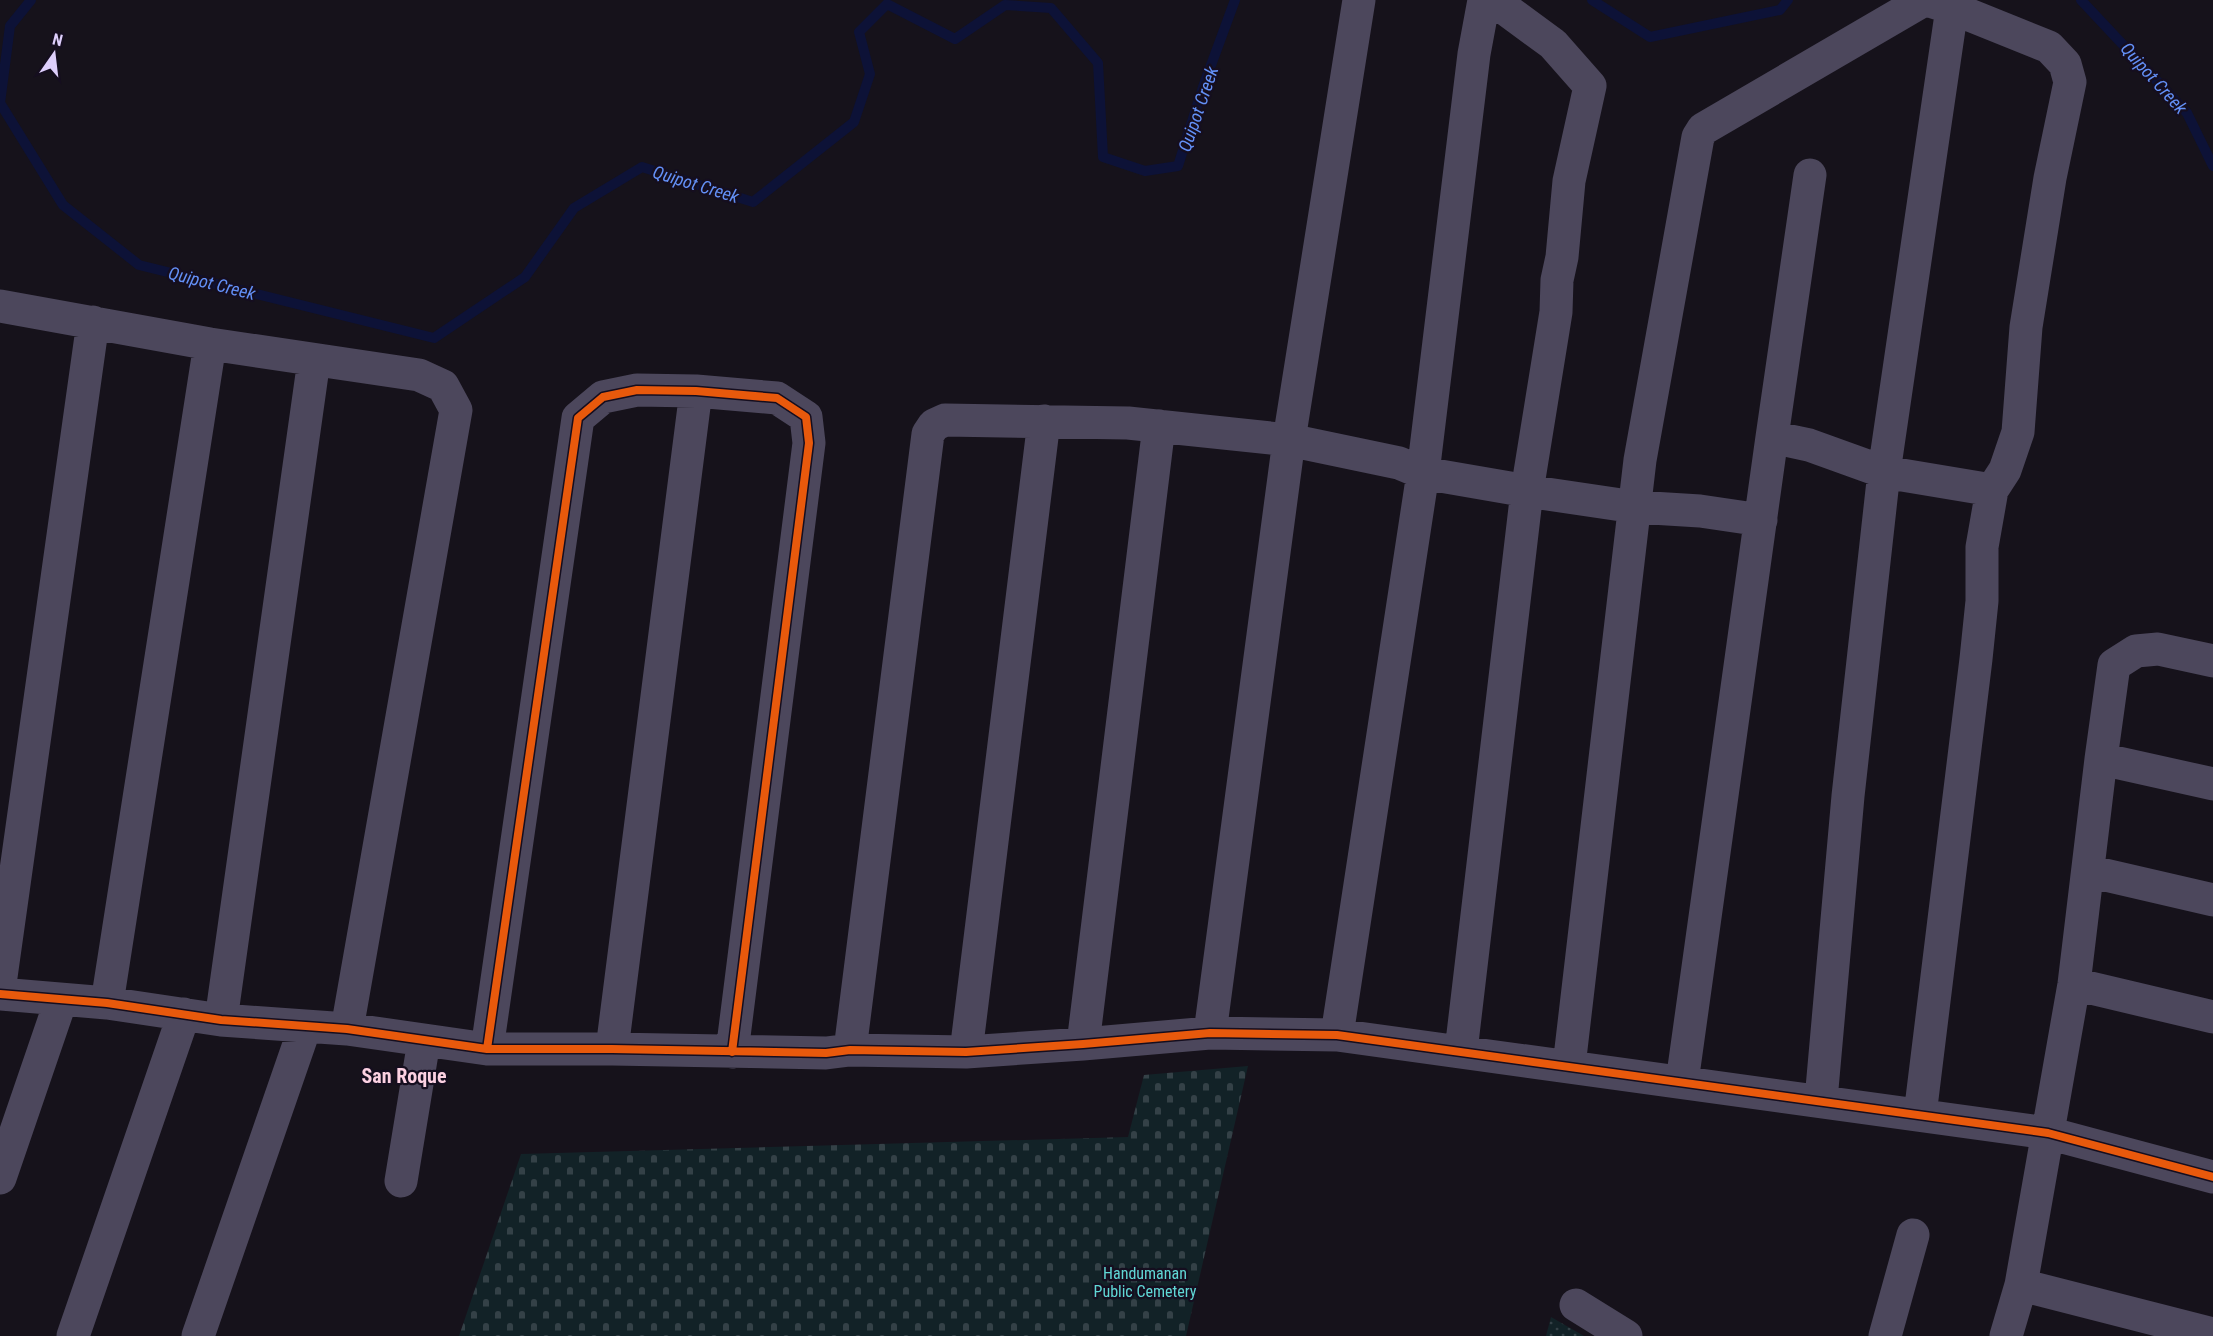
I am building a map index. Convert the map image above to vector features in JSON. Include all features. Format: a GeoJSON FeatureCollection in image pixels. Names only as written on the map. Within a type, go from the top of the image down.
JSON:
{"type":"FeatureCollection","features":[{"type":"Feature","properties":{"kind":"street"},"geometry":{"type":"LineString","coordinates":[[1210,1033],[1289,440],[1359,0]]}},
{"type":"Feature","properties":{"kind":"street"},"geometry":{"type":"LineString","coordinates":[[1337,1035],[1423,473],[1473,66],[1484,0]]}},
{"type":"Feature","properties":{"kind":"street"},"geometry":{"type":"LineString","coordinates":[[1461,1051],[1527,491],[1556,312],[1557,280],[1562,257],[1569,181],[1590,86],[1553,44],[1493,0]]}},
{"type":"Feature","properties":{"kind":"street"},"geometry":{"type":"LineString","coordinates":[[1821,1100],[1848,796],[1934,3]]}},
{"type":"Feature","properties":{"kind":"street"},"geometry":{"type":"LineString","coordinates":[[1569,1066],[1640,460],[1698,137],[1703,129],[1934,3],[2049,47],[2066,64],[2070,82],[2050,178],[2026,327],[2018,432],[2005,470],[1992,490],[1982,547],[1982,601],[1976,658],[1920,1115]]}},
{"type":"Feature","properties":{"kind":"street"},"geometry":{"type":"LineString","coordinates":[[1682,1082],[1810,175]]}},
{"type":"Feature","properties":{"kind":"street"},"geometry":{"type":"LineString","coordinates":[[0,306],[210,344],[419,375],[443,386],[456,410],[347,1029]]}},
{"type":"Feature","properties":{"kind":"street"},"geometry":{"type":"LineString","coordinates":[[0,984],[93,322]]}},
{"type":"Feature","properties":{"kind":"street"},"geometry":{"type":"LineString","coordinates":[[107,1003],[210,344]]}},
{"type":"Feature","properties":{"kind":"street"},"geometry":{"type":"LineString","coordinates":[[221,1020],[314,360]]}},
{"type":"Feature","properties":{"kind":"street"},"geometry":{"type":"LineString","coordinates":[[487,1049],[578,418],[603,397],[637,390],[696,391],[777,398],[806,417],[809,443],[732,1052]]}},
{"type":"Feature","properties":{"kind":"street"},"geometry":{"type":"LineString","coordinates":[[612,1049],[696,391]]}},
{"type":"Feature","properties":{"kind":"street"},"geometry":{"type":"LineString","coordinates":[[850,1050],[928,434],[934,425],[945,420],[1128,423],[1289,440],[1400,463],[1423,473],[1527,491],[1635,507],[1761,519]]}},
{"type":"Feature","properties":{"kind":"street"},"geometry":{"type":"LineString","coordinates":[[966,1052],[1044,421]]}},
{"type":"Feature","properties":{"kind":"street"},"geometry":{"type":"LineString","coordinates":[[1083,1044],[1159,426]]}},
{"type":"Feature","properties":{"kind":"street"},"geometry":{"type":"LineString","coordinates":[[1772,437],[1809,445],[1884,472],[1992,490]]}},
{"type":"Feature","properties":{"kind":"street"},"geometry":{"type":"LineString","coordinates":[[2006,1336],[2021,1285],[2074,984],[2114,665],[2136,651],[2157,649],[2213,662]]}},
{"type":"Feature","properties":{"kind":"street"},"geometry":{"type":"LineString","coordinates":[[2101,759],[2213,784]]}},
{"type":"Feature","properties":{"kind":"street"},"geometry":{"type":"LineString","coordinates":[[2088,871],[2213,900]]}},
{"type":"Feature","properties":{"kind":"street"},"geometry":{"type":"LineString","coordinates":[[2074,984],[2213,1017]]}},
{"type":"Feature","properties":{"kind":"street"},"geometry":{"type":"LineString","coordinates":[[0,994],[107,1003],[221,1020],[347,1029],[487,1049],[826,1053],[850,1050],[966,1052],[1210,1033],[1337,1035],[2048,1133],[2213,1177]]}},
{"type":"Feature","properties":{"kind":"street"},"geometry":{"type":"LineString","coordinates":[[0,1178],[61,1000]]}},
{"type":"Feature","properties":{"kind":"street"},"geometry":{"type":"LineString","coordinates":[[73,1336],[184,1014]]}},
{"type":"Feature","properties":{"kind":"street"},"geometry":{"type":"LineString","coordinates":[[198,1336],[305,1027]]}},
{"type":"Feature","properties":{"kind":"street"},"geometry":{"type":"LineString","coordinates":[[401,1180],[424,1041]]}},
{"type":"Feature","properties":{"kind":"street"},"geometry":{"type":"LineString","coordinates":[[1885,1336],[1913,1235]]}},
{"type":"Feature","properties":{"kind":"street"},"geometry":{"type":"LineString","coordinates":[[2021,1285],[2213,1334]]}},
{"type":"Feature","properties":{"kind":"street"},"geometry":{"type":"LineString","coordinates":[[1576,1305],[1626,1336]]}},
{"type":"Feature","properties":{"kind":"green space","name":"Handumanan Public Cemetery"},"geometry":{"type":"Polygon","coordinates":[[[1248,1066],[1186,1336],[459,1336],[521,1154],[1128,1137],[1144,1075],[1248,1066]]]}},
{"type":"Feature","properties":{"kind":"green space"},"geometry":{"type":"Polygon","coordinates":[[[1551,1317],[1584,1336],[1546,1336],[1551,1317]]]}},
{"type":"Feature","properties":{"kind":"waterway","name":"Quipot Creek"},"geometry":{"type":"LineString","coordinates":[[31,0],[10,26],[0,103],[63,205],[139,265],[434,338],[525,277],[574,208],[642,167],[753,202],[854,122],[870,74],[859,32],[887,4],[955,39],[1005,5],[1051,8],[1098,63],[1103,157],[1145,171],[1178,166],[1203,87],[1235,0]]}},
{"type":"Feature","properties":{"kind":"waterway","name":"Quipot Creek"},"geometry":{"type":"LineString","coordinates":[[1592,0],[1650,37],[1780,10],[1788,0]]}},
{"type":"Feature","properties":{"kind":"waterway","name":"Quipot Creek"},"geometry":{"type":"LineString","coordinates":[[2081,0],[2187,113],[2213,166]]}},
{"type":"Feature","properties":{"kind":"cycle path"},"geometry":{"type":"LineString","coordinates":[[487,1049],[578,418],[603,397],[637,390],[696,391],[777,398],[806,417],[809,443],[732,1052]]}},
{"type":"Feature","properties":{"kind":"cycle path"},"geometry":{"type":"LineString","coordinates":[[0,994],[107,1003],[221,1020],[347,1029],[487,1049],[826,1053],[850,1050],[966,1052],[1210,1033],[1337,1035],[2048,1133],[2213,1177]]}},
{"type":"Feature","properties":{"kind":"district","name":"San Roque"},"geometry":{"type":"Point","coordinates":[404,1076]}}]}
